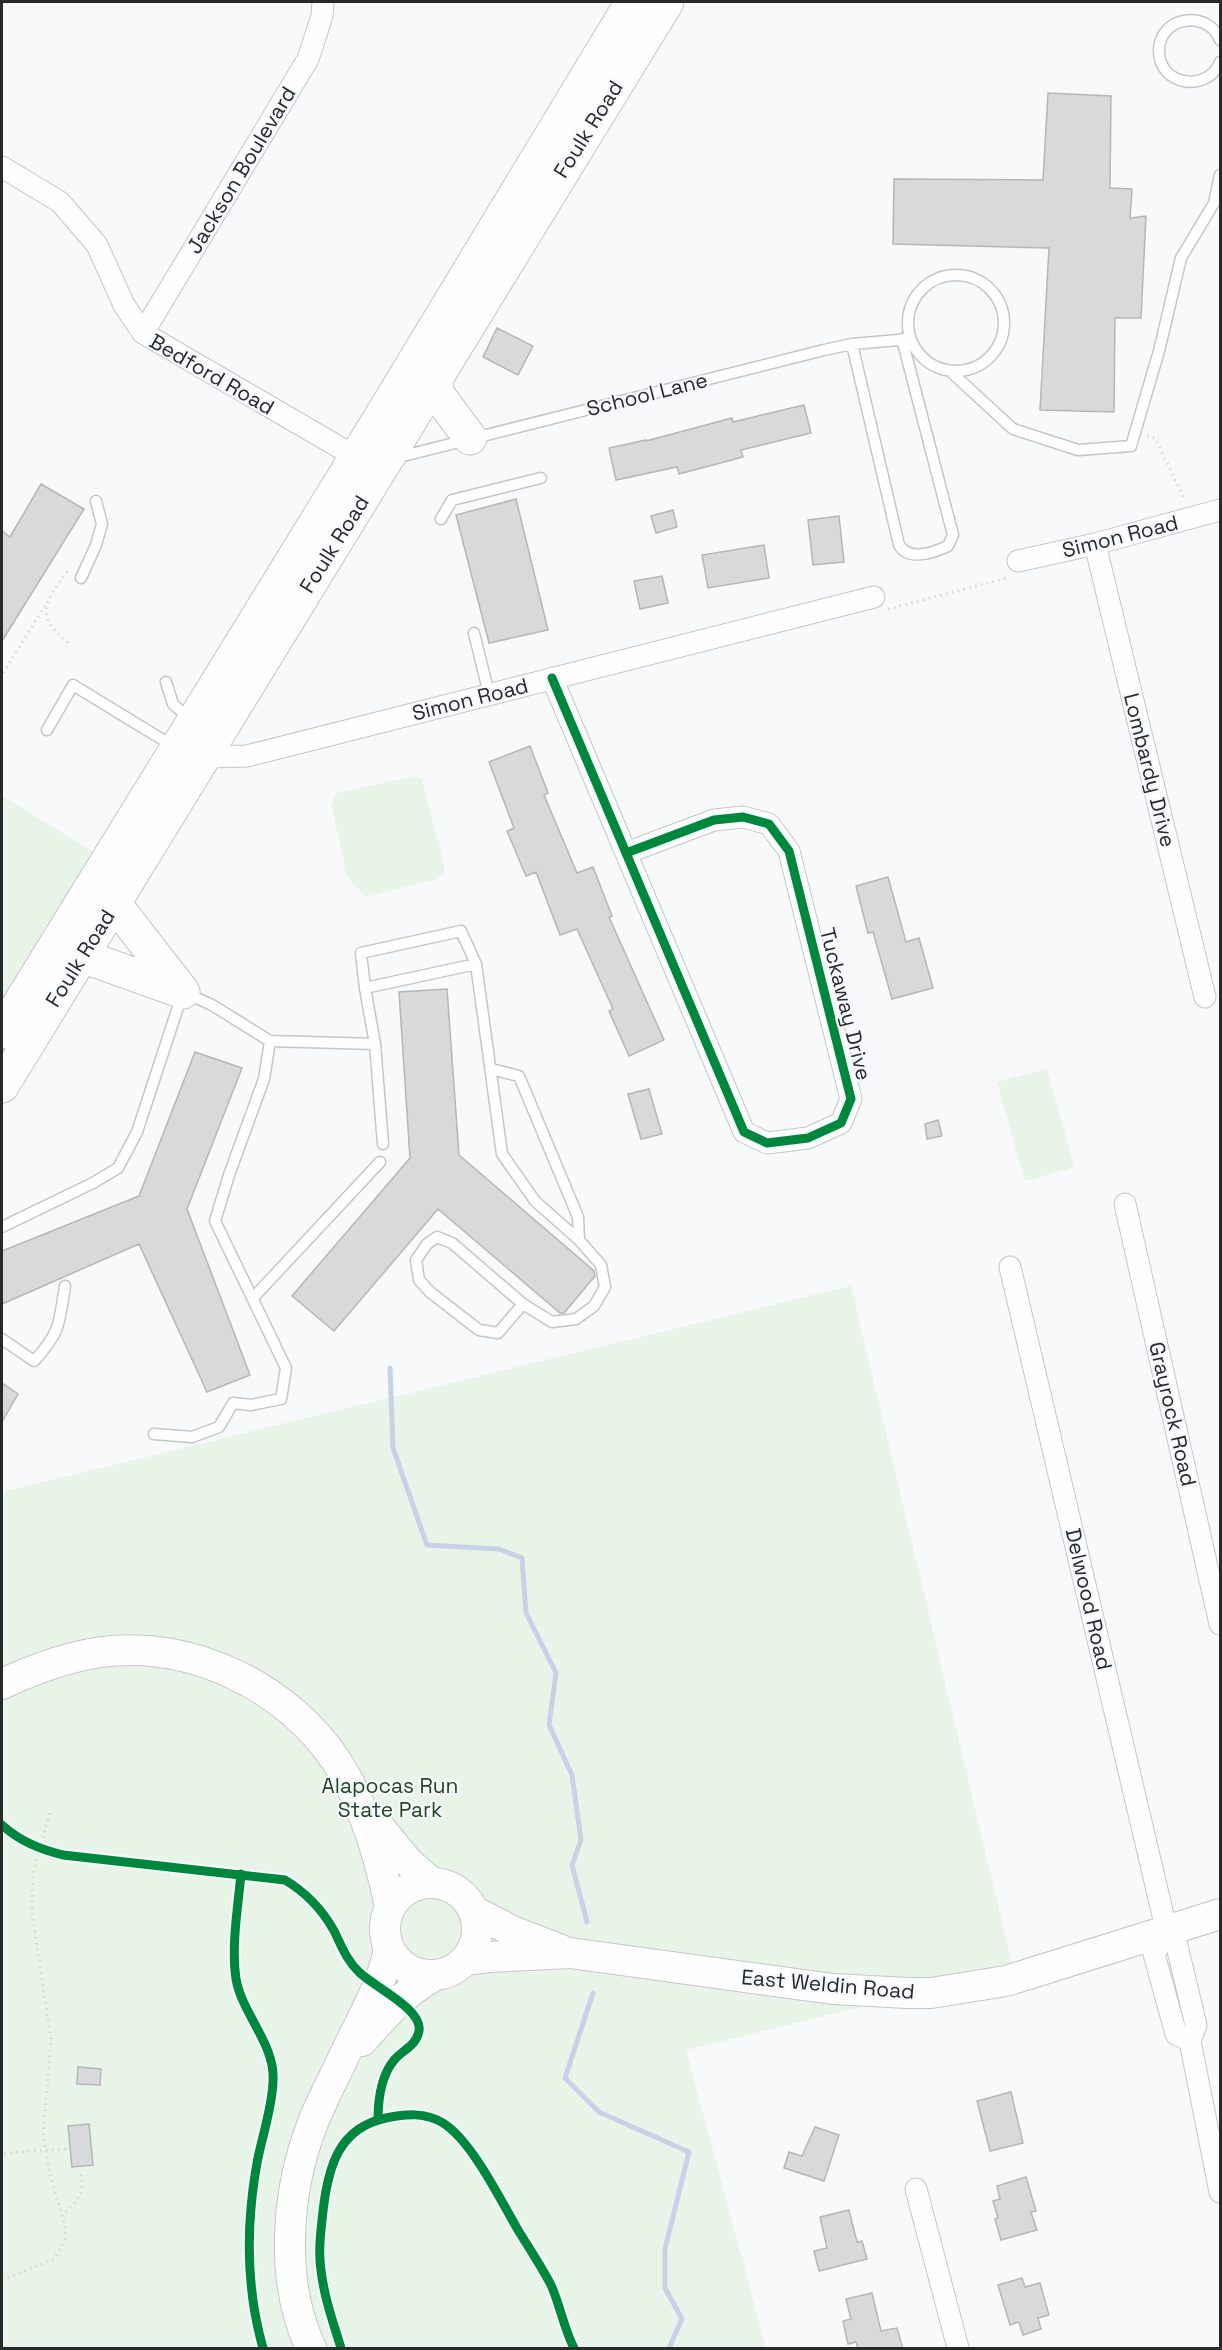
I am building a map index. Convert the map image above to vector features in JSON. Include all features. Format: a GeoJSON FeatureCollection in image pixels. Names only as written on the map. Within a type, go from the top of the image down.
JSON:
{"type":"FeatureCollection","features":[{"type":"Feature","properties":{"kind":"main road","name":"Foulk Road"},"geometry":{"type":"LineString","coordinates":[[2,1032],[191,742],[371,459],[632,2]]}},
{"type":"Feature","properties":{"kind":"main road","name":"Foulk Road"},"geometry":{"type":"LineString","coordinates":[[371,459],[434,381],[667,2]]}},
{"type":"Feature","properties":{"kind":"main road"},"geometry":{"type":"LineString","coordinates":[[434,381],[439,396],[470,438]]}},
{"type":"Feature","properties":{"kind":"main road","name":"Foulk Road"},"geometry":{"type":"LineString","coordinates":[[2,1086],[114,903],[191,742]]}},
{"type":"Feature","properties":{"kind":"main road"},"geometry":{"type":"LineString","coordinates":[[114,903],[183,992]]}},
{"type":"Feature","properties":{"kind":"main road"},"geometry":{"type":"LineString","coordinates":[[82,956],[183,992]]}},
{"type":"Feature","properties":{"kind":"street","name":"Jackson Boulevard"},"geometry":{"type":"LineString","coordinates":[[143,333],[308,59],[322,16],[323,2]]}},
{"type":"Feature","properties":{"kind":"street","name":"Bedford Road"},"geometry":{"type":"LineString","coordinates":[[2,167],[60,202],[96,245],[124,305],[143,333],[371,459]]}},
{"type":"Feature","properties":{"kind":"street","name":"Simon Road"},"geometry":{"type":"LineString","coordinates":[[1018,561],[1095,544],[1221,510]]}},
{"type":"Feature","properties":{"kind":"street","name":"Lombardy Drive"},"geometry":{"type":"LineString","coordinates":[[1095,544],[1206,997]]}},
{"type":"Feature","properties":{"kind":"street","name":"Simon Road"},"geometry":{"type":"LineString","coordinates":[[191,742],[247,756],[552,678],[880,603]]}},
{"type":"Feature","properties":{"kind":"street","name":"Tuckaway Drive"},"geometry":{"type":"LineString","coordinates":[[552,678],[626,853],[744,1132],[767,1143],[808,1138],[841,1123],[851,1100],[789,851],[769,824],[743,817],[714,820],[626,853]]}},
{"type":"Feature","properties":{"kind":"street","name":"Grayrock Road"},"geometry":{"type":"LineString","coordinates":[[1125,1204],[1221,1624]]}},
{"type":"Feature","properties":{"kind":"street","name":"Delwood Road"},"geometry":{"type":"LineString","coordinates":[[1010,1266],[1167,1932],[1176,1942],[1196,2025],[1190,2041],[1221,2192]]}},
{"type":"Feature","properties":{"kind":"street"},"geometry":{"type":"LineString","coordinates":[[2,1684],[68,1659],[102,1652],[139,1651],[174,1655],[207,1664],[247,1680],[269,1694],[307,1725],[336,1761],[361,1805],[408,1862],[432,1883]]}},
{"type":"Feature","properties":{"kind":"street"},"geometry":{"type":"LineString","coordinates":[[361,1805],[376,1849],[390,1906]]}},
{"type":"Feature","properties":{"kind":"street"},"geometry":{"type":"LineString","coordinates":[[340,2065],[398,2001],[411,1990],[435,1975],[450,1971],[465,1960],[476,1939],[477,1925],[474,1911],[465,1898],[456,1890],[442,1884],[432,1883],[416,1885],[404,1891],[390,1906],[384,1929],[389,1949],[398,1962],[407,1969],[420,1974],[435,1975]]}},
{"type":"Feature","properties":{"kind":"street","name":"East Weldin Road"},"geometry":{"type":"LineString","coordinates":[[474,1911],[512,1931],[570,1953]]}},
{"type":"Feature","properties":{"kind":"street","name":"East Weldin Road"},"geometry":{"type":"LineString","coordinates":[[465,1960],[570,1953],[833,1989],[907,1994],[965,1988],[1006,1980],[1221,1914]]}},
{"type":"Feature","properties":{"kind":"street"},"geometry":{"type":"LineString","coordinates":[[311,2349],[303,2331],[292,2274],[293,2205],[305,2145],[314,2120],[385,1967],[389,1949]]}},
{"type":"Feature","properties":{"kind":"street"},"geometry":{"type":"LineString","coordinates":[[916,2189],[958,2349]]}},
{"type":"Feature","properties":{"kind":"lane"},"geometry":{"type":"LineString","coordinates":[[1221,40],[1214,29],[1205,23],[1184,20],[1174,24],[1167,31],[1161,40],[1159,50],[1160,59],[1170,75],[1187,83],[1205,80],[1213,74],[1221,62]]}},
{"type":"Feature","properties":{"kind":"lane"},"geometry":{"type":"LineString","coordinates":[[950,371],[1013,429],[1078,450],[1131,446],[1159,351],[1181,258],[1214,203],[1221,175]]}},
{"type":"Feature","properties":{"kind":"lane"},"geometry":{"type":"LineString","coordinates":[[852,344],[895,529],[902,550],[915,555],[936,552],[948,546],[953,535],[906,339],[911,303],[921,289],[935,279],[958,274],[975,278],[990,287],[1000,301],[1005,315],[1005,331],[1000,346],[990,359],[972,369],[950,371],[934,366],[906,339]]}},
{"type":"Feature","properties":{"kind":"lane","name":"School Lane"},"geometry":{"type":"LineString","coordinates":[[371,459],[470,438],[852,344],[906,339]]}},
{"type":"Feature","properties":{"kind":"lane"},"geometry":{"type":"LineString","coordinates":[[441,519],[452,500],[541,478]]}},
{"type":"Feature","properties":{"kind":"lane"},"geometry":{"type":"LineString","coordinates":[[81,578],[96,545],[102,524],[96,501]]}},
{"type":"Feature","properties":{"kind":"lane"},"geometry":{"type":"LineString","coordinates":[[474,633],[489,694]]}},
{"type":"Feature","properties":{"kind":"lane"},"geometry":{"type":"LineString","coordinates":[[166,682],[173,704],[191,742]]}},
{"type":"Feature","properties":{"kind":"lane"},"geometry":{"type":"LineString","coordinates":[[47,730],[73,685],[191,742]]}},
{"type":"Feature","properties":{"kind":"lane"},"geometry":{"type":"LineString","coordinates":[[383,1144],[375,1044],[360,953],[461,931],[476,964],[502,1154],[535,1201],[579,1240],[600,1265],[605,1287],[594,1306],[576,1319],[552,1322],[523,1304],[452,1243],[436,1237],[427,1244],[416,1260],[418,1280],[479,1330],[498,1333],[523,1304]]}},
{"type":"Feature","properties":{"kind":"lane"},"geometry":{"type":"LineString","coordinates":[[365,988],[476,964]]}},
{"type":"Feature","properties":{"kind":"lane"},"geometry":{"type":"LineString","coordinates":[[2,1227],[93,1183],[118,1168],[137,1132],[183,992],[212,1005],[270,1041],[375,1044]]}},
{"type":"Feature","properties":{"kind":"lane"},"geometry":{"type":"LineString","coordinates":[[154,1434],[192,1437],[219,1427],[233,1403],[251,1405],[281,1399],[286,1368],[215,1221],[229,1175],[264,1080],[270,1041]]}},
{"type":"Feature","properties":{"kind":"lane"},"geometry":{"type":"LineString","coordinates":[[490,1070],[519,1076],[578,1217],[579,1240]]}},
{"type":"Feature","properties":{"kind":"lane"},"geometry":{"type":"LineString","coordinates":[[253,1298],[380,1162]]}},
{"type":"Feature","properties":{"kind":"lane"},"geometry":{"type":"LineString","coordinates":[[2,1339],[34,1360],[52,1341],[60,1323],[65,1286]]}},
{"type":"Feature","properties":{"kind":"path"},"geometry":{"type":"LineString","coordinates":[[1135,433],[1155,438],[1194,518]]}},
{"type":"Feature","properties":{"kind":"path"},"geometry":{"type":"LineString","coordinates":[[880,603],[1019,574],[1018,561]]}},
{"type":"Feature","properties":{"kind":"path"},"geometry":{"type":"LineString","coordinates":[[3,673],[46,604]]}},
{"type":"Feature","properties":{"kind":"path"},"geometry":{"type":"LineString","coordinates":[[2,2280],[54,2259],[65,2240],[65,2226],[43,2135],[51,2040],[32,1912],[33,1874],[50,1812]]}},
{"type":"Feature","properties":{"kind":"path"},"geometry":{"type":"LineString","coordinates":[[4,2153],[67,2148]]}},
{"type":"Feature","properties":{"kind":"path"},"geometry":{"type":"LineString","coordinates":[[61,2216],[81,2197],[83,2186],[81,2171]]}},
{"type":"Feature","properties":{"kind":"green space"},"geometry":{"type":"Polygon","coordinates":[[[415,776],[422,780],[445,870],[437,879],[366,897],[348,878],[331,805],[337,793],[415,776]]]}},
{"type":"Feature","properties":{"kind":"green space"},"geometry":{"type":"Polygon","coordinates":[[[2,796],[107,860],[2,1032],[2,796]]]}},
{"type":"Feature","properties":{"kind":"green space"},"geometry":{"type":"Polygon","coordinates":[[[1047,1069],[1074,1167],[1025,1181],[997,1082],[1047,1069]]]}},
{"type":"Feature","properties":{"kind":"green space","name":"Alapocas Run State Park"},"geometry":{"type":"Polygon","coordinates":[[[851,1286],[1013,1969],[686,2050],[766,2348],[2,2348],[2,1492],[851,1286]]]}},
{"type":"Feature","properties":{"kind":"building"},"geometry":{"type":"Polygon","coordinates":[[[1048,93],[1111,96],[1110,188],[1132,189],[1130,218],[1146,216],[1141,318],[1115,318],[1114,412],[1040,410],[1049,248],[893,244],[894,179],[1043,180],[1048,93]]]}},
{"type":"Feature","properties":{"kind":"building"},"geometry":{"type":"Polygon","coordinates":[[[497,328],[533,346],[518,375],[483,357],[497,328]]]}},
{"type":"Feature","properties":{"kind":"building"},"geometry":{"type":"Polygon","coordinates":[[[804,405],[811,433],[741,450],[743,457],[679,474],[677,467],[616,480],[609,448],[646,441],[732,418],[733,422],[804,405]]]}},
{"type":"Feature","properties":{"kind":"building"},"geometry":{"type":"Polygon","coordinates":[[[41,484],[84,509],[2,641],[2,531],[10,537],[41,484]]]}},
{"type":"Feature","properties":{"kind":"building"},"geometry":{"type":"Polygon","coordinates":[[[516,499],[548,630],[489,643],[456,515],[516,499]]]}},
{"type":"Feature","properties":{"kind":"building"},"geometry":{"type":"Polygon","coordinates":[[[673,510],[677,527],[656,533],[651,516],[673,510]]]}},
{"type":"Feature","properties":{"kind":"building"},"geometry":{"type":"Polygon","coordinates":[[[839,516],[844,562],[813,565],[808,520],[839,516]]]}},
{"type":"Feature","properties":{"kind":"building"},"geometry":{"type":"Polygon","coordinates":[[[764,545],[769,578],[708,588],[702,555],[764,545]]]}},
{"type":"Feature","properties":{"kind":"building"},"geometry":{"type":"Polygon","coordinates":[[[662,576],[668,603],[640,609],[634,581],[662,576]]]}},
{"type":"Feature","properties":{"kind":"building"},"geometry":{"type":"Polygon","coordinates":[[[530,746],[548,793],[544,795],[577,873],[593,867],[612,916],[609,917],[664,1040],[629,1056],[609,1011],[613,1009],[577,929],[560,935],[536,872],[526,876],[507,831],[514,828],[489,762],[530,746]]]}},
{"type":"Feature","properties":{"kind":"building"},"geometry":{"type":"Polygon","coordinates":[[[888,877],[906,942],[919,938],[933,988],[892,999],[873,932],[868,933],[856,886],[888,877]]]}},
{"type":"Feature","properties":{"kind":"building"},"geometry":{"type":"Polygon","coordinates":[[[447,989],[459,1155],[594,1271],[595,1276],[564,1313],[560,1313],[438,1209],[334,1331],[292,1296],[410,1158],[399,992],[447,989]]]}},
{"type":"Feature","properties":{"kind":"building"},"geometry":{"type":"Polygon","coordinates":[[[195,1052],[242,1068],[187,1209],[250,1375],[207,1392],[139,1244],[2,1304],[2,1251],[139,1196],[195,1052]]]}},
{"type":"Feature","properties":{"kind":"building"},"geometry":{"type":"Polygon","coordinates":[[[649,1089],[662,1134],[641,1139],[628,1094],[649,1089]]]}},
{"type":"Feature","properties":{"kind":"building"},"geometry":{"type":"Polygon","coordinates":[[[938,1120],[942,1136],[927,1139],[925,1124],[938,1120]]]}},
{"type":"Feature","properties":{"kind":"building"},"geometry":{"type":"Polygon","coordinates":[[[2,1383],[18,1394],[2,1422],[2,1383]]]}},
{"type":"Feature","properties":{"kind":"building"},"geometry":{"type":"Polygon","coordinates":[[[78,2067],[101,2069],[100,2085],[77,2084],[78,2067]]]}},
{"type":"Feature","properties":{"kind":"building"},"geometry":{"type":"Polygon","coordinates":[[[1011,2092],[1023,2143],[990,2151],[977,2101],[1011,2092]]]}},
{"type":"Feature","properties":{"kind":"building"},"geometry":{"type":"Polygon","coordinates":[[[89,2124],[93,2165],[72,2167],[68,2126],[89,2124]]]}},
{"type":"Feature","properties":{"kind":"building"},"geometry":{"type":"Polygon","coordinates":[[[815,2127],[839,2135],[824,2181],[784,2168],[789,2152],[802,2156],[815,2127]]]}},
{"type":"Feature","properties":{"kind":"building"},"geometry":{"type":"Polygon","coordinates":[[[1026,2177],[1036,2211],[1031,2212],[1037,2230],[1001,2240],[993,2201],[1000,2199],[997,2186],[1026,2177]]]}},
{"type":"Feature","properties":{"kind":"building"},"geometry":{"type":"Polygon","coordinates":[[[849,2210],[857,2242],[862,2241],[867,2259],[819,2271],[814,2251],[827,2248],[820,2217],[849,2210]]]}},
{"type":"Feature","properties":{"kind":"building"},"geometry":{"type":"Polygon","coordinates":[[[1022,2278],[1025,2287],[1040,2283],[1049,2315],[1038,2318],[1041,2329],[1023,2335],[1019,2322],[1010,2325],[998,2285],[1022,2278]]]}},
{"type":"Feature","properties":{"kind":"building"},"geometry":{"type":"Polygon","coordinates":[[[872,2293],[881,2331],[897,2328],[903,2349],[858,2349],[856,2342],[848,2344],[843,2321],[851,2319],[846,2299],[872,2293]]]}},
{"type":"Feature","properties":{"kind":"waterway"},"geometry":{"type":"LineString","coordinates":[[390,1368],[393,1448],[427,1545],[499,1549],[522,1558],[526,1613],[556,1673],[549,1725],[572,1775],[581,1840],[572,1865],[587,1922]]}},
{"type":"Feature","properties":{"kind":"waterway"},"geometry":{"type":"LineString","coordinates":[[593,1993],[565,2078],[599,2112],[689,2152],[665,2249],[665,2288],[682,2319],[669,2348]]}},
{"type":"Feature","properties":{"kind":"cycle path"},"geometry":{"type":"LineString","coordinates":[[552,678],[744,1132],[767,1143],[808,1138],[841,1123],[851,1099],[789,851],[769,824],[743,817],[714,820],[626,853]]}},
{"type":"Feature","properties":{"kind":"cycle path"},"geometry":{"type":"LineString","coordinates":[[2,1825],[30,1844],[63,1855],[285,1880],[299,1890],[323,1914],[354,1967],[406,2007],[418,2023],[419,2031],[415,2040],[395,2059],[386,2072],[380,2096],[378,2120]]}},
{"type":"Feature","properties":{"kind":"cycle path"},"geometry":{"type":"LineString","coordinates":[[241,1874],[235,1940],[236,1979],[239,1992],[264,2042],[273,2068],[269,2112],[253,2186],[250,2233],[253,2302],[263,2348]]}},
{"type":"Feature","properties":{"kind":"cycle path"},"geometry":{"type":"LineString","coordinates":[[341,2348],[324,2290],[320,2255],[325,2195],[332,2165],[346,2140],[370,2123],[386,2118],[415,2115],[429,2117],[443,2123],[465,2143],[475,2157],[551,2285],[574,2348]]}}]}
